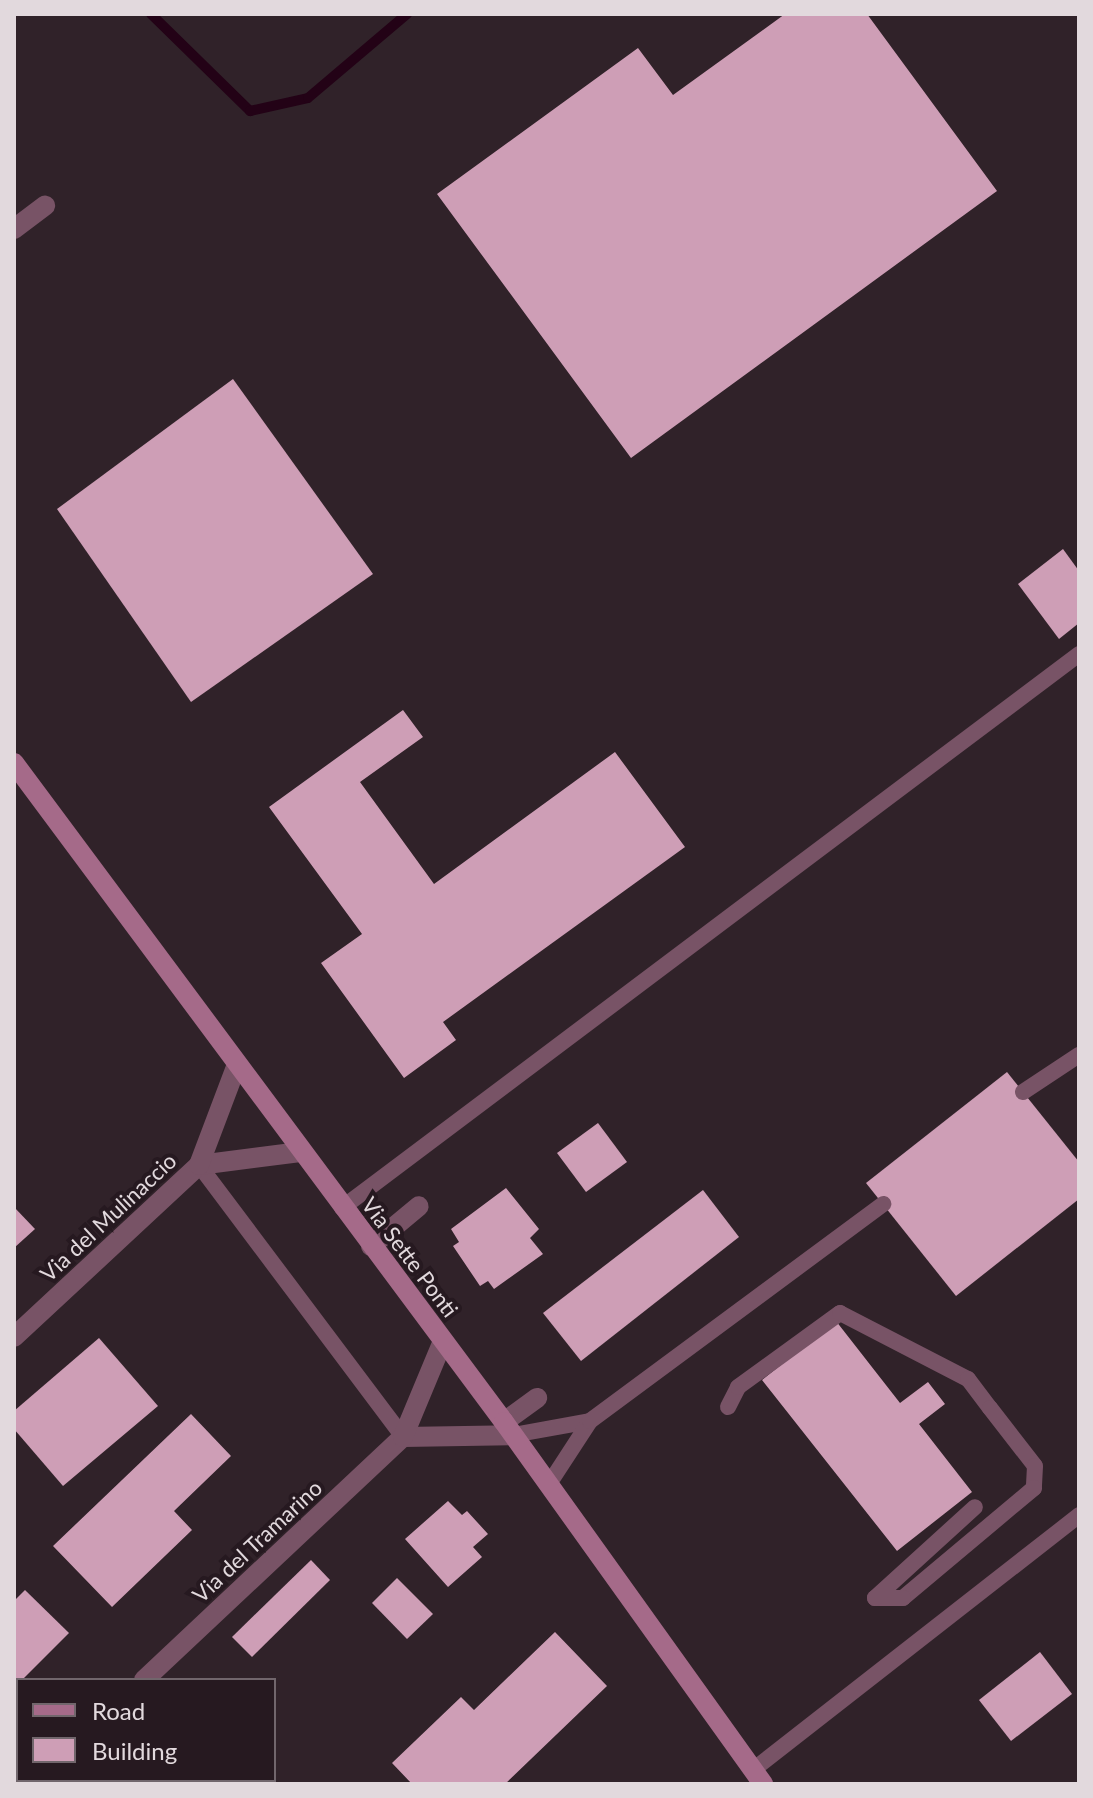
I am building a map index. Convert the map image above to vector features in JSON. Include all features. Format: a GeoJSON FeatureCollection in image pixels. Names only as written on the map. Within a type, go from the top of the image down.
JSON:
{"type":"FeatureCollection","features":[{"type":"Feature","properties":{"kind":"main road","name":"Via Sette Ponti"},"geometry":{"type":"LineString","coordinates":[[14,763],[236,1067],[509,1429],[758,1777]]}},
{"type":"Feature","properties":{"kind":"street"},"geometry":{"type":"LineString","coordinates":[[14,229],[45,206]]}},
{"type":"Feature","properties":{"kind":"street","name":"Via del Mulinaccio"},"geometry":{"type":"LineString","coordinates":[[14,1337],[199,1165],[236,1067]]}},
{"type":"Feature","properties":{"kind":"street","name":"Via del Mulinaccio"},"geometry":{"type":"LineString","coordinates":[[199,1165],[300,1152]]}},
{"type":"Feature","properties":{"kind":"street"},"geometry":{"type":"LineString","coordinates":[[371,1246],[419,1206]]}},
{"type":"Feature","properties":{"kind":"street","name":"Via del Tramarino"},"geometry":{"type":"LineString","coordinates":[[146,1678],[403,1437],[443,1341]]}},
{"type":"Feature","properties":{"kind":"street"},"geometry":{"type":"LineString","coordinates":[[403,1437],[509,1429],[537,1398]]}},
{"type":"Feature","properties":{"kind":"lane"},"geometry":{"type":"LineString","coordinates":[[342,1208],[1079,654]]}},
{"type":"Feature","properties":{"kind":"lane"},"geometry":{"type":"LineString","coordinates":[[1023,1092],[1079,1055]]}},
{"type":"Feature","properties":{"kind":"lane"},"geometry":{"type":"LineString","coordinates":[[199,1165],[403,1437]]}},
{"type":"Feature","properties":{"kind":"lane"},"geometry":{"type":"LineString","coordinates":[[549,1484],[590,1421],[883,1204]]}},
{"type":"Feature","properties":{"kind":"lane"},"geometry":{"type":"LineString","coordinates":[[728,1407],[738,1387],[840,1313],[968,1379],[1035,1466],[1034,1488],[903,1598],[875,1598],[975,1507]]}},
{"type":"Feature","properties":{"kind":"lane"},"geometry":{"type":"LineString","coordinates":[[509,1429],[590,1421]]}},
{"type":"Feature","properties":{"kind":"lane"},"geometry":{"type":"LineString","coordinates":[[758,1777],[1079,1515]]}},
{"type":"Feature","properties":{"kind":"building"},"geometry":{"type":"Polygon","coordinates":[[[785,14],[867,14],[997,191],[631,458],[437,194],[638,48],[673,95],[785,14]]]}},
{"type":"Feature","properties":{"kind":"building"},"geometry":{"type":"Polygon","coordinates":[[[233,379],[373,574],[191,702],[57,509],[233,379]]]}},
{"type":"Feature","properties":{"kind":"building"},"geometry":{"type":"Polygon","coordinates":[[[1063,549],[1079,571],[1079,623],[1059,639],[1018,584],[1063,549]]]}},
{"type":"Feature","properties":{"kind":"building"},"geometry":{"type":"Polygon","coordinates":[[[403,710],[423,737],[360,782],[434,884],[615,752],[685,847],[443,1022],[456,1040],[404,1078],[321,963],[362,934],[269,807],[403,710]]]}},
{"type":"Feature","properties":{"kind":"building"},"geometry":{"type":"Polygon","coordinates":[[[1007,1072],[1079,1162],[1079,1199],[956,1296],[866,1183],[1007,1072]]]}},
{"type":"Feature","properties":{"kind":"building"},"geometry":{"type":"Polygon","coordinates":[[[598,1123],[627,1162],[586,1192],[557,1153],[598,1123]]]}},
{"type":"Feature","properties":{"kind":"building"},"geometry":{"type":"Polygon","coordinates":[[[506,1188],[539,1229],[530,1238],[543,1254],[494,1289],[488,1281],[480,1286],[453,1246],[459,1242],[451,1229],[506,1188]]]}},
{"type":"Feature","properties":{"kind":"building"},"geometry":{"type":"Polygon","coordinates":[[[703,1190],[739,1237],[581,1361],[543,1313],[703,1190]]]}},
{"type":"Feature","properties":{"kind":"building"},"geometry":{"type":"Polygon","coordinates":[[[14,1207],[35,1229],[14,1248],[14,1207]]]}},
{"type":"Feature","properties":{"kind":"building"},"geometry":{"type":"Polygon","coordinates":[[[836,1321],[900,1403],[928,1382],[945,1404],[919,1424],[972,1492],[897,1551],[762,1380],[836,1321]]]}},
{"type":"Feature","properties":{"kind":"building"},"geometry":{"type":"Polygon","coordinates":[[[99,1338],[158,1406],[63,1486],[14,1429],[14,1411],[99,1338]]]}},
{"type":"Feature","properties":{"kind":"building"},"geometry":{"type":"Polygon","coordinates":[[[191,1414],[231,1456],[174,1511],[192,1530],[112,1607],[53,1546],[191,1414]]]}},
{"type":"Feature","properties":{"kind":"building"},"geometry":{"type":"Polygon","coordinates":[[[448,1501],[462,1515],[467,1511],[488,1534],[473,1547],[482,1557],[448,1587],[405,1539],[448,1501]]]}},
{"type":"Feature","properties":{"kind":"building"},"geometry":{"type":"Polygon","coordinates":[[[311,1560],[330,1580],[252,1657],[232,1637],[311,1560]]]}},
{"type":"Feature","properties":{"kind":"building"},"geometry":{"type":"Polygon","coordinates":[[[397,1578],[433,1614],[407,1639],[372,1603],[397,1578]]]}},
{"type":"Feature","properties":{"kind":"building"},"geometry":{"type":"Polygon","coordinates":[[[25,1590],[69,1633],[24,1678],[16,1678],[14,1688],[14,1601],[25,1590]]]}},
{"type":"Feature","properties":{"kind":"building"},"geometry":{"type":"Polygon","coordinates":[[[555,1632],[607,1686],[505,1784],[412,1784],[392,1763],[461,1697],[474,1710],[555,1632]]]}},
{"type":"Feature","properties":{"kind":"building"},"geometry":{"type":"Polygon","coordinates":[[[1040,1652],[1072,1694],[1011,1741],[979,1700],[1040,1652]]]}},
{"type":"Feature","properties":{"kind":"building"},"geometry":{"type":"Polygon","coordinates":[[[210,1782],[211,1784],[89,1784],[210,1782]]]}},
{"type":"Feature","properties":{"kind":"waterway"},"geometry":{"type":"LineString","coordinates":[[151,14],[250,111],[308,98],[407,14]]}}]}
